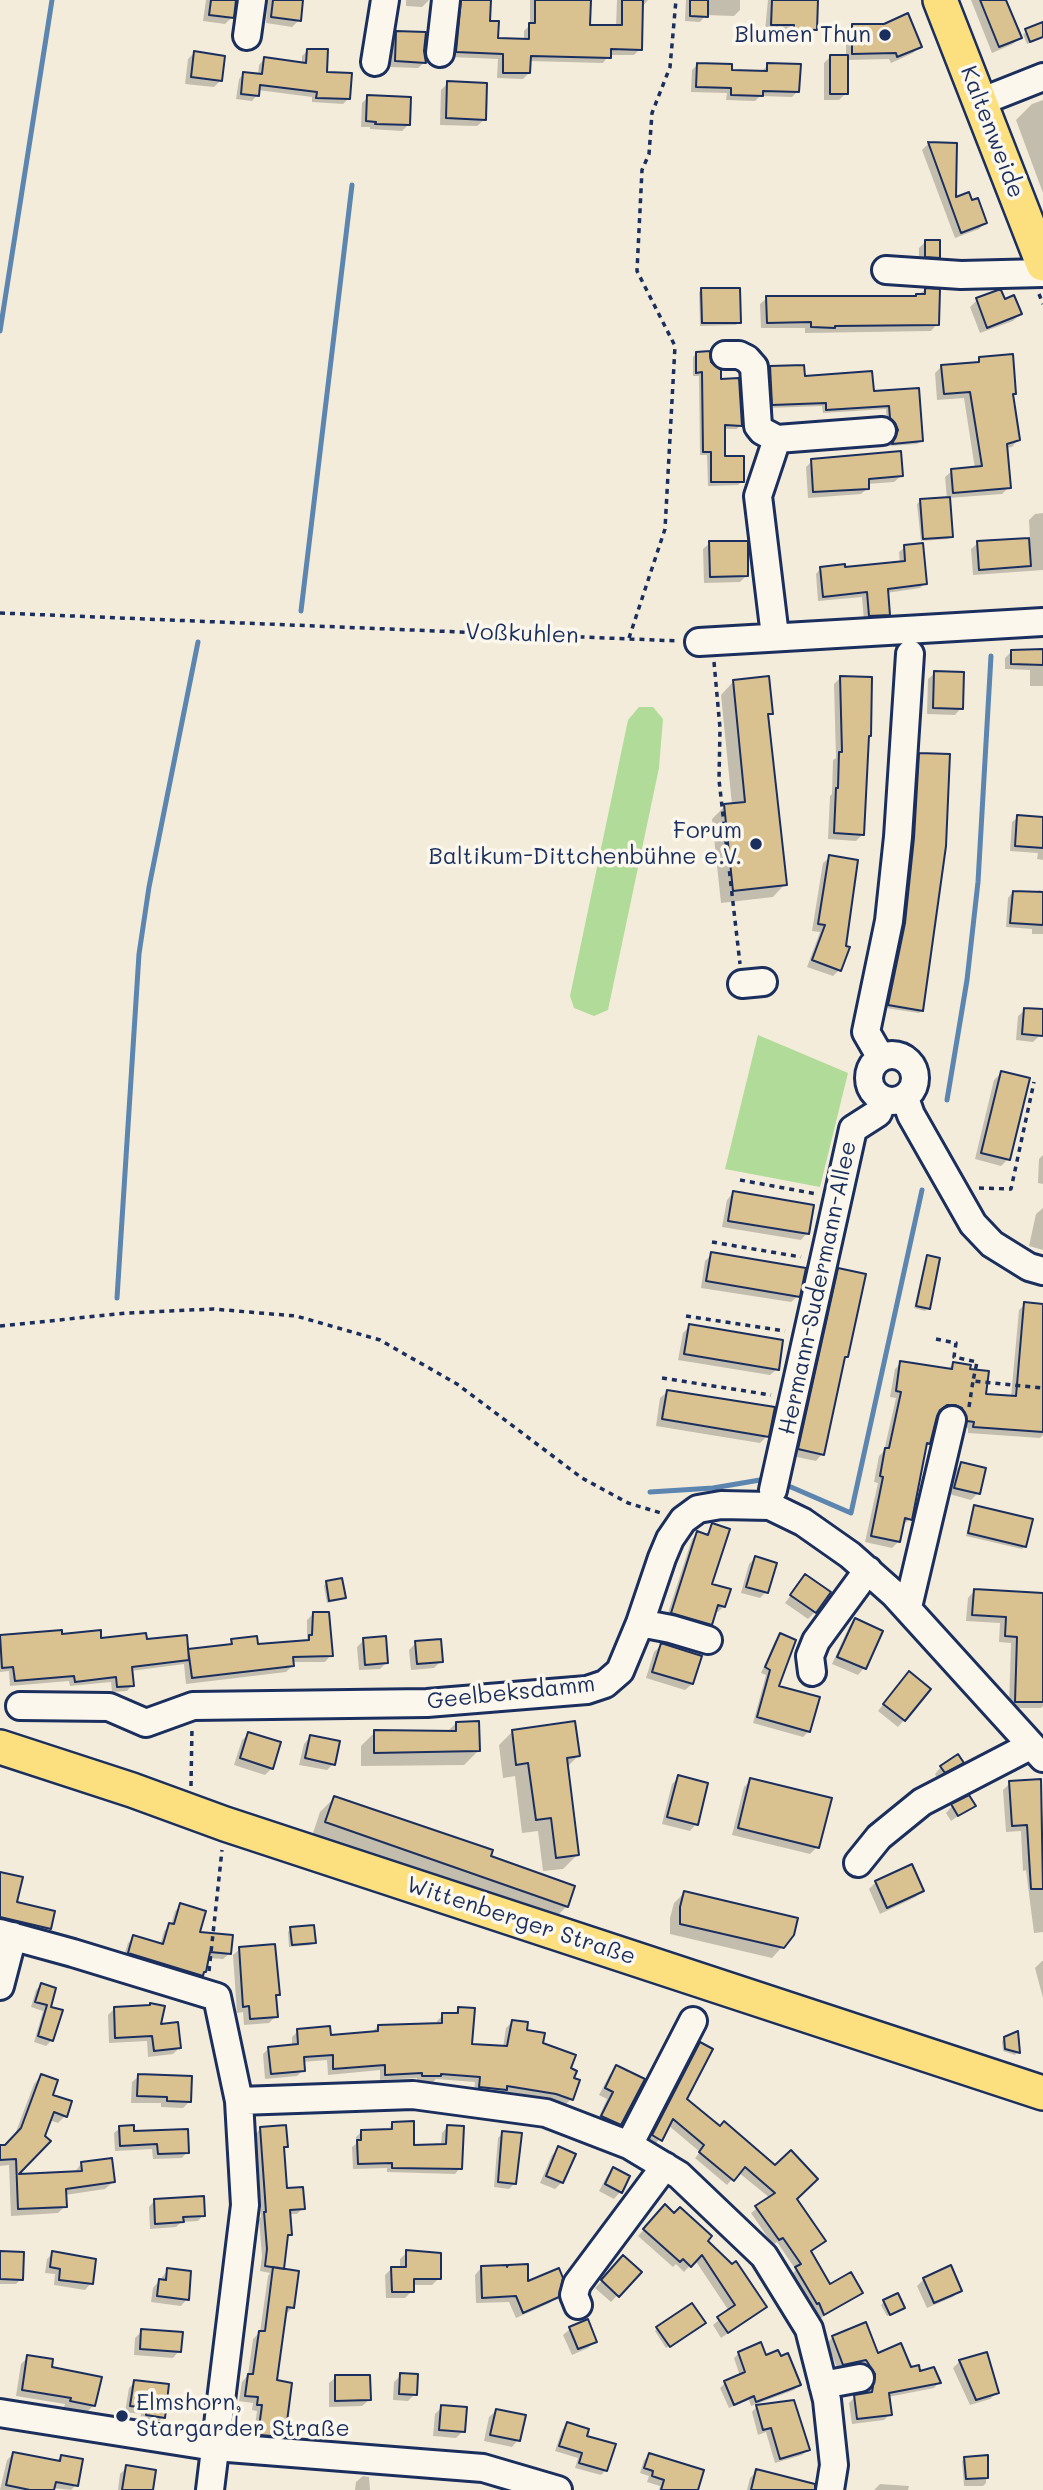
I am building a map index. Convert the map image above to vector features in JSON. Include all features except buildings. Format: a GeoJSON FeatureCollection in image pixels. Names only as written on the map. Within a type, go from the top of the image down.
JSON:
{"type":"FeatureCollection","features":[{"type":"Feature","properties":{"kind":"main road","name":"Kaltenweide"},"geometry":{"type":"LineString","coordinates":[[940,0],[1043,264]]}},
{"type":"Feature","properties":{"kind":"main road","name":"Wittenberger Straße"},"geometry":{"type":"LineString","coordinates":[[0,1747],[225,1824],[1036,2088]]}},
{"type":"Feature","properties":{"kind":"street"},"geometry":{"type":"LineString","coordinates":[[247,36],[252,0]]}},
{"type":"Feature","properties":{"kind":"street"},"geometry":{"type":"LineString","coordinates":[[375,62],[385,0]]}},
{"type":"Feature","properties":{"kind":"street"},"geometry":{"type":"LineString","coordinates":[[440,52],[446,0]]}},
{"type":"Feature","properties":{"kind":"street"},"geometry":{"type":"LineString","coordinates":[[980,102],[1043,77]]}},
{"type":"Feature","properties":{"kind":"street"},"geometry":{"type":"LineString","coordinates":[[886,270],[961,275],[1043,273]]}},
{"type":"Feature","properties":{"kind":"street"},"geometry":{"type":"LineString","coordinates":[[725,355],[739,355],[754,367],[758,426],[778,439],[882,431]]}},
{"type":"Feature","properties":{"kind":"street"},"geometry":{"type":"LineString","coordinates":[[775,636],[758,496],[778,439]]}},
{"type":"Feature","properties":{"kind":"street"},"geometry":{"type":"LineString","coordinates":[[706,641],[1043,622]]}},
{"type":"Feature","properties":{"kind":"street"},"geometry":{"type":"LineString","coordinates":[[881,1058],[866,1032],[868,1017],[874,1004],[889,921],[898,837],[910,654]]}},
{"type":"Feature","properties":{"kind":"street"},"geometry":{"type":"LineString","coordinates":[[894,1099],[914,1087],[915,1080],[912,1066],[907,1060],[895,1055],[881,1058],[870,1069],[869,1084],[872,1091],[894,1099],[911,1115],[973,1224],[992,1244],[1029,1267],[1043,1270]]}},
{"type":"Feature","properties":{"kind":"street","name":"Hermann-Sudermann-Allee"},"geometry":{"type":"LineString","coordinates":[[774,1490],[853,1129],[894,1099]]}},
{"type":"Feature","properties":{"kind":"street"},"geometry":{"type":"LineString","coordinates":[[908,1607],[961,1414]]}},
{"type":"Feature","properties":{"kind":"street"},"geometry":{"type":"LineString","coordinates":[[683,1520],[698,1510],[721,1505],[770,1506],[803,1522],[850,1555],[908,1607],[1037,1752],[922,1802],[879,1837],[858,1863]]}},
{"type":"Feature","properties":{"kind":"street","name":"Geelbeksdamm"},"geometry":{"type":"LineString","coordinates":[[20,1706],[109,1707],[146,1723],[193,1706],[427,1703],[587,1690],[605,1684],[620,1671],[662,1558],[670,1539],[683,1520]]}},
{"type":"Feature","properties":{"kind":"street"},"geometry":{"type":"LineString","coordinates":[[813,1672],[810,1656],[816,1641],[868,1570]]}},
{"type":"Feature","properties":{"kind":"street"},"geometry":{"type":"LineString","coordinates":[[640,1623],[708,1640]]}},
{"type":"Feature","properties":{"kind":"street"},"geometry":{"type":"LineString","coordinates":[[0,1986],[7,1935],[212,1996],[239,2101],[245,2205],[211,2490]]}},
{"type":"Feature","properties":{"kind":"street"},"geometry":{"type":"LineString","coordinates":[[629,2146],[693,2021]]}},
{"type":"Feature","properties":{"kind":"street"},"geometry":{"type":"LineString","coordinates":[[239,2101],[413,2095],[546,2113],[629,2146],[679,2175],[764,2256],[808,2329],[827,2400],[834,2465],[830,2490]]}},
{"type":"Feature","properties":{"kind":"street"},"geometry":{"type":"LineString","coordinates":[[578,2305],[573,2295],[576,2284],[665,2166]]}},
{"type":"Feature","properties":{"kind":"street"},"geometry":{"type":"LineString","coordinates":[[823,2385],[860,2378]]}},
{"type":"Feature","properties":{"kind":"street"},"geometry":{"type":"LineString","coordinates":[[0,2413],[215,2447],[483,2468],[558,2490]]}},
{"type":"Feature","properties":{"kind":"path"},"geometry":{"type":"LineString","coordinates":[[629,638],[665,529],[675,346],[637,271],[642,170],[649,154],[652,113],[670,67],[676,0]]}},
{"type":"Feature","properties":{"kind":"path","name":"Voßkuhlen"},"geometry":{"type":"LineString","coordinates":[[0,613],[706,641]]}},
{"type":"Feature","properties":{"kind":"path"},"geometry":{"type":"LineString","coordinates":[[706,641],[720,728],[719,780],[752,983]]}},
{"type":"Feature","properties":{"kind":"path"},"geometry":{"type":"LineString","coordinates":[[979,1188],[1011,1189],[1034,1082]]}},
{"type":"Feature","properties":{"kind":"path"},"geometry":{"type":"LineString","coordinates":[[740,1181],[836,1198]]}},
{"type":"Feature","properties":{"kind":"path"},"geometry":{"type":"LineString","coordinates":[[712,1242],[824,1261]]}},
{"type":"Feature","properties":{"kind":"path"},"geometry":{"type":"LineString","coordinates":[[0,1326],[127,1313],[213,1309],[296,1316],[380,1340],[457,1384],[582,1478],[628,1503],[683,1520]]}},
{"type":"Feature","properties":{"kind":"path"},"geometry":{"type":"LineString","coordinates":[[686,1316],[808,1335]]}},
{"type":"Feature","properties":{"kind":"path"},"geometry":{"type":"LineString","coordinates":[[936,1339],[956,1343],[954,1357],[977,1363],[961,1414]]}},
{"type":"Feature","properties":{"kind":"path"},"geometry":{"type":"LineString","coordinates":[[663,1378],[794,1399]]}},
{"type":"Feature","properties":{"kind":"path"},"geometry":{"type":"LineString","coordinates":[[973,1381],[1043,1388]]}},
{"type":"Feature","properties":{"kind":"path"},"geometry":{"type":"LineString","coordinates":[[191,1792],[193,1706]]}},
{"type":"Feature","properties":{"kind":"path"},"geometry":{"type":"LineString","coordinates":[[212,1996],[225,1824]]}},
{"type":"Feature","properties":{"kind":"green space"},"geometry":{"type":"Polygon","coordinates":[[[639,707],[653,707],[663,719],[659,768],[608,1010],[594,1016],[574,1008],[570,996],[628,720],[639,707]]]}},
{"type":"Feature","properties":{"kind":"green space"},"geometry":{"type":"Polygon","coordinates":[[[758,1035],[848,1073],[820,1187],[725,1169],[758,1035]]]}},
{"type":"Feature","properties":{"kind":"waterway"},"geometry":{"type":"LineString","coordinates":[[0,331],[52,0]]}},
{"type":"Feature","properties":{"kind":"waterway"},"geometry":{"type":"LineString","coordinates":[[301,611],[352,185]]}},
{"type":"Feature","properties":{"kind":"waterway"},"geometry":{"type":"LineString","coordinates":[[117,1298],[139,954],[149,887],[198,642]]}},
{"type":"Feature","properties":{"kind":"waterway"},"geometry":{"type":"LineString","coordinates":[[947,1100],[967,980],[978,882],[991,656]]}},
{"type":"Feature","properties":{"kind":"waterway"},"geometry":{"type":"LineString","coordinates":[[791,1487],[851,1513],[922,1190]]}},
{"type":"Feature","properties":{"kind":"waterway"},"geometry":{"type":"LineString","coordinates":[[650,1492],[713,1488],[760,1480]]}},
{"type":"Feature","properties":{"kind":"place","name":"Blumen Thun"},"geometry":{"type":"Point","coordinates":[885,35]}},
{"type":"Feature","properties":{"kind":"place","name":"Forum Baltikum-Dittchenbühne e.V."},"geometry":{"type":"Point","coordinates":[756,844]}},
{"type":"Feature","properties":{"kind":"place","name":"Elmshorn, Stargarder Straße"},"geometry":{"type":"Point","coordinates":[122,2416]}}]}
